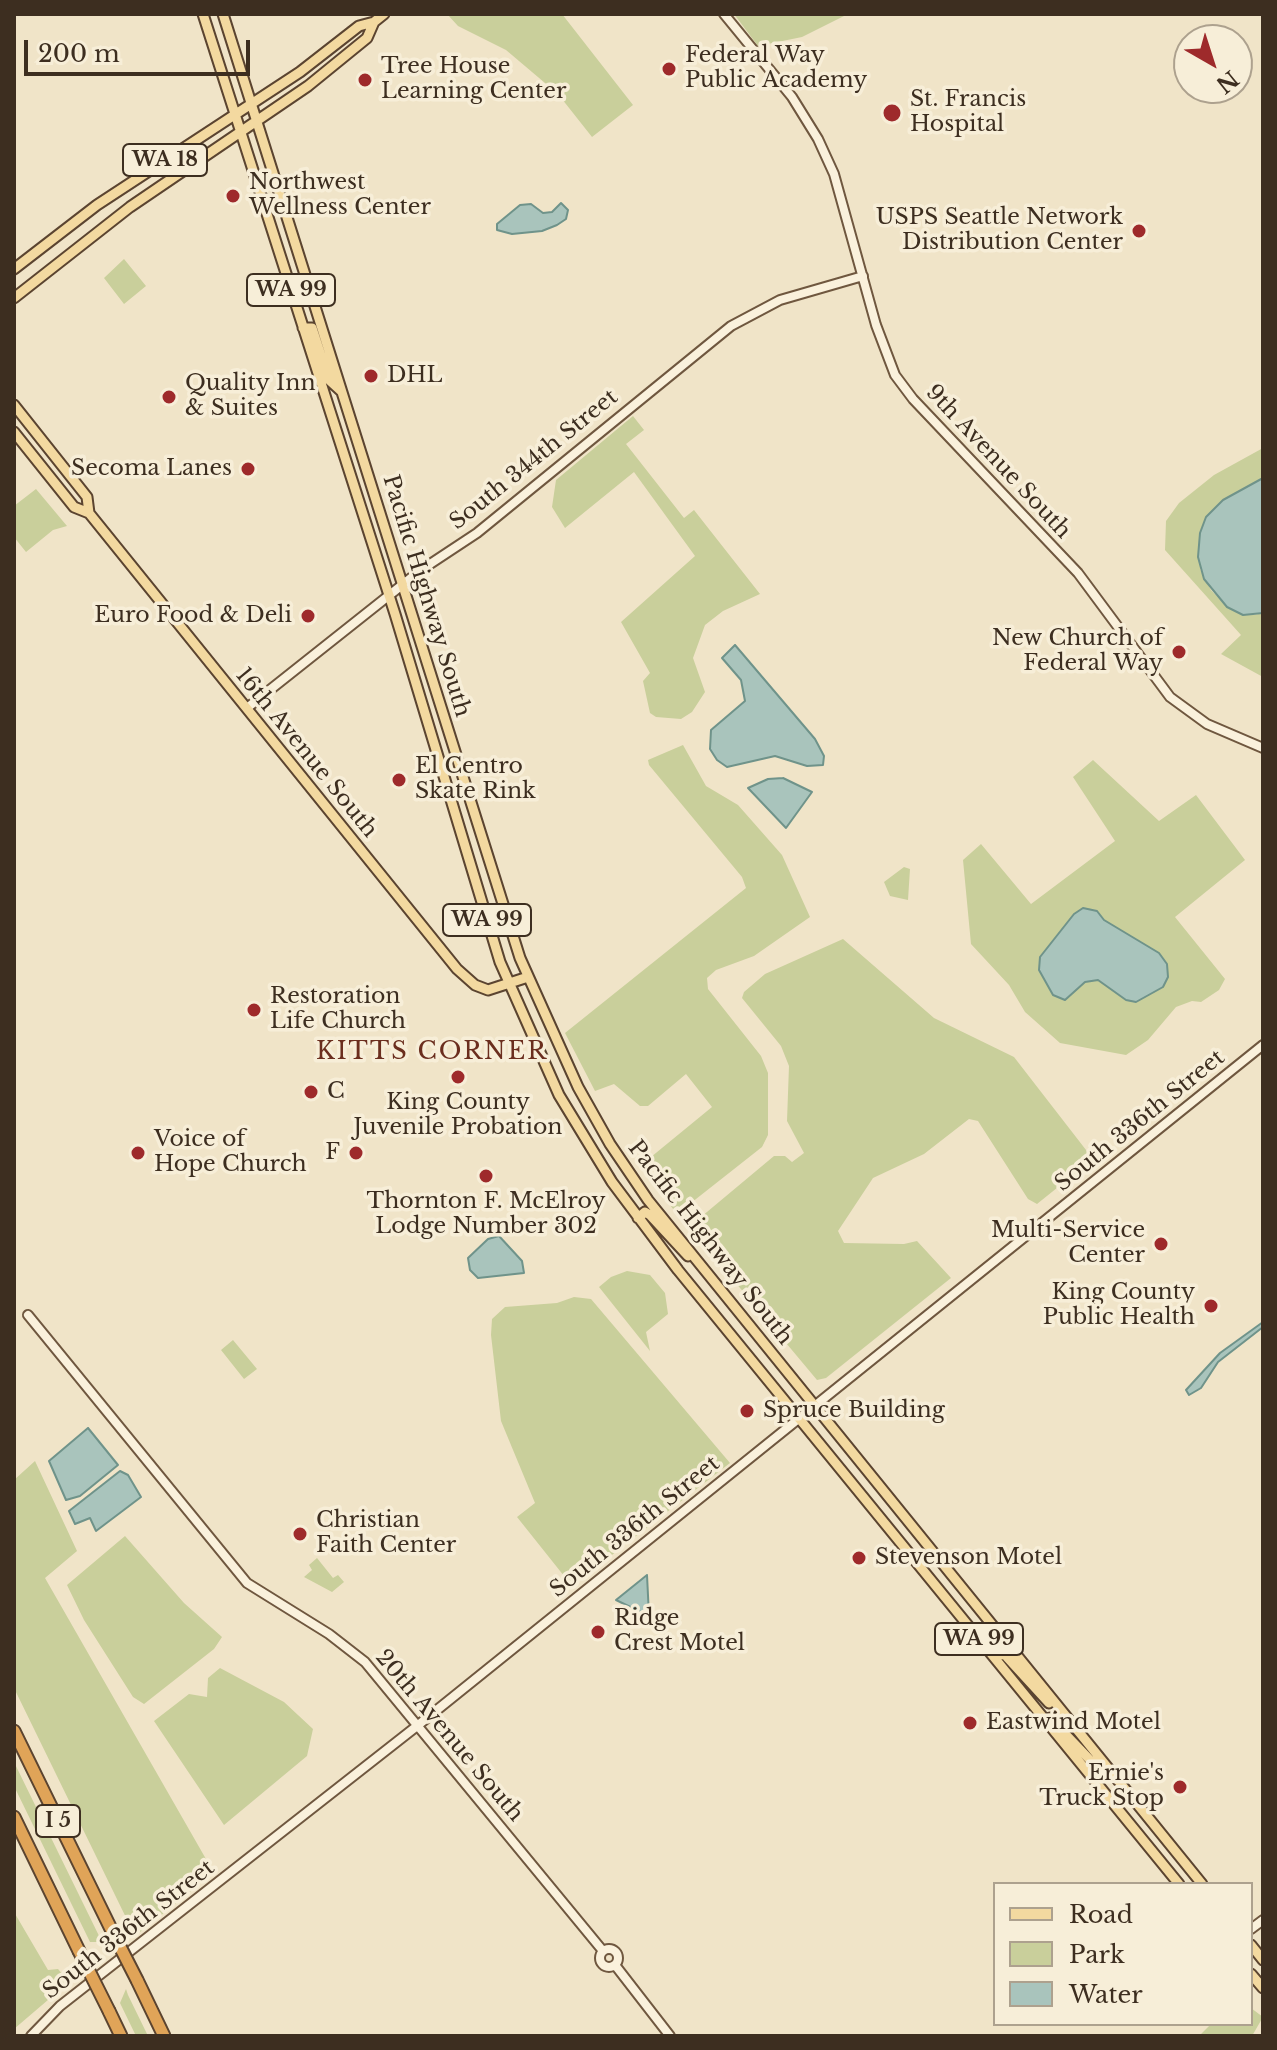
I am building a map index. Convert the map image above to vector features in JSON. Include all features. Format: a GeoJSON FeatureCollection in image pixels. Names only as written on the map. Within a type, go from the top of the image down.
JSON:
{"type":"FeatureCollection","features":[{"type":"Feature","properties":{"kind":"highway","name":"I 5"},"geometry":{"type":"LineString","coordinates":[[14,1731],[164,2036]]}},
{"type":"Feature","properties":{"kind":"highway","name":"I 5"},"geometry":{"type":"LineString","coordinates":[[14,1817],[121,2036]]}},
{"type":"Feature","properties":{"kind":"main road","name":"Pacific Highway South"},"geometry":{"type":"LineString","coordinates":[[203,14],[389,596],[509,985],[559,1095],[638,1218],[1177,1882]]}},
{"type":"Feature","properties":{"kind":"main road","name":"Pacific Highway South"},"geometry":{"type":"LineString","coordinates":[[223,14],[528,977],[553,1038],[610,1144],[648,1200],[1200,1882]]}},
{"type":"Feature","properties":{"kind":"main road"},"geometry":{"type":"LineString","coordinates":[[251,104],[359,26],[374,22],[384,14]]}},
{"type":"Feature","properties":{"kind":"main road"},"geometry":{"type":"LineString","coordinates":[[257,124],[367,38],[374,22]]}},
{"type":"Feature","properties":{"kind":"main road","name":"WA 18"},"geometry":{"type":"LineString","coordinates":[[14,269],[89,211],[251,104]]}},
{"type":"Feature","properties":{"kind":"main road","name":"WA 18"},"geometry":{"type":"LineString","coordinates":[[14,298],[130,207],[257,124]]}},
{"type":"Feature","properties":{"kind":"main road"},"geometry":{"type":"LineString","coordinates":[[303,328],[312,328],[329,380],[341,391]]}},
{"type":"Feature","properties":{"kind":"main road","name":"16th Avenue South"},"geometry":{"type":"LineString","coordinates":[[14,405],[87,497],[89,513]]}},
{"type":"Feature","properties":{"kind":"main road","name":"16th Avenue South"},"geometry":{"type":"LineString","coordinates":[[14,432],[74,507],[89,513],[457,969],[479,988],[488,990],[509,985]]}},
{"type":"Feature","properties":{"kind":"main road"},"geometry":{"type":"LineString","coordinates":[[509,985],[528,977]]}},
{"type":"Feature","properties":{"kind":"main road"},"geometry":{"type":"LineString","coordinates":[[638,1218],[645,1212],[650,1215],[671,1242],[703,1268]]}},
{"type":"Feature","properties":{"kind":"main road"},"geometry":{"type":"LineString","coordinates":[[992,1654],[1005,1655],[1030,1684],[1067,1717]]}},
{"type":"Feature","properties":{"kind":"main road"},"geometry":{"type":"LineString","coordinates":[[1035,1706],[1064,1729],[1091,1761],[1101,1760]]}},
{"type":"Feature","properties":{"kind":"street","name":"9th Avenue South"},"geometry":{"type":"LineString","coordinates":[[724,14],[786,89],[818,139],[834,174],[895,375],[913,399],[1078,573],[1170,697],[1207,724],[1263,748]]}},
{"type":"Feature","properties":{"kind":"street","name":"South 344th Street"},"geometry":{"type":"LineString","coordinates":[[247,708],[403,584],[477,533],[656,384],[744,317],[780,300],[863,276]]}},
{"type":"Feature","properties":{"kind":"street","name":"South 336th Street"},"geometry":{"type":"LineString","coordinates":[[31,2036],[60,2006],[417,1726],[1263,1045]]}},
{"type":"Feature","properties":{"kind":"street","name":"20th Avenue South"},"geometry":{"type":"LineString","coordinates":[[28,1315],[247,1583],[329,1634],[365,1662],[603,1951],[601,1963],[609,1967],[615,1965],[670,2036]]}},
{"type":"Feature","properties":{"kind":"green space"},"geometry":{"type":"Polygon","coordinates":[[[447,14],[562,14],[633,105],[592,137],[558,94],[506,50],[458,26],[447,14]]]}},
{"type":"Feature","properties":{"kind":"green space"},"geometry":{"type":"Polygon","coordinates":[[[734,14],[848,14],[802,37],[758,46],[734,14]]]}},
{"type":"Feature","properties":{"kind":"green space"},"geometry":{"type":"Polygon","coordinates":[[[124,259],[146,286],[124,304],[104,278],[124,259]]]}},
{"type":"Feature","properties":{"kind":"green space"},"geometry":{"type":"Polygon","coordinates":[[[633,416],[644,430],[626,444],[684,518],[694,510],[760,594],[723,611],[705,625],[693,658],[705,692],[692,712],[681,719],[656,717],[650,713],[643,681],[650,673],[621,622],[695,556],[634,472],[565,528],[552,507],[556,480],[633,416]]]}},
{"type":"Feature","properties":{"kind":"green space"},"geometry":{"type":"Polygon","coordinates":[[[1263,448],[1263,478],[1223,500],[1202,526],[1200,569],[1211,590],[1227,607],[1254,615],[1263,613],[1263,677],[1221,654],[1241,635],[1165,550],[1166,521],[1179,503],[1214,475],[1263,448]]]}},
{"type":"Feature","properties":{"kind":"green space"},"geometry":{"type":"Polygon","coordinates":[[[36,489],[67,526],[53,530],[26,552],[14,537],[14,506],[36,489]]]}},
{"type":"Feature","properties":{"kind":"green space"},"geometry":{"type":"Polygon","coordinates":[[[683,745],[706,786],[738,805],[782,855],[810,917],[754,956],[716,970],[707,978],[708,989],[761,1056],[768,1073],[768,1135],[762,1147],[677,1214],[653,1183],[662,1174],[651,1157],[712,1107],[686,1074],[648,1106],[640,1106],[614,1084],[595,1091],[565,1033],[746,888],[742,877],[649,765],[648,760],[683,745]]]}},
{"type":"Feature","properties":{"kind":"green space"},"geometry":{"type":"Polygon","coordinates":[[[1093,760],[1159,821],[1196,795],[1245,860],[1175,917],[1225,979],[1219,990],[1201,1002],[1192,1001],[1176,1007],[1148,1040],[1126,1055],[1060,1043],[1025,1012],[1009,985],[971,944],[963,860],[981,844],[1031,904],[1115,841],[1073,777],[1093,760]],[[1097,911],[1074,914],[1040,957],[1039,970],[1053,995],[1064,1000],[1085,982],[1098,980],[1117,994],[1159,953],[1104,920],[1097,911]]]}},
{"type":"Feature","properties":{"kind":"green space"},"geometry":{"type":"Polygon","coordinates":[[[904,867],[910,869],[908,900],[890,896],[884,882],[904,867]]]}},
{"type":"Feature","properties":{"kind":"green space"},"geometry":{"type":"Polygon","coordinates":[[[843,939],[934,1018],[1014,1057],[1093,1159],[1037,1204],[1028,1199],[978,1121],[969,1119],[924,1154],[873,1178],[838,1231],[844,1243],[904,1244],[917,1241],[951,1278],[826,1378],[817,1380],[689,1227],[774,1156],[785,1156],[792,1162],[804,1153],[787,1121],[789,1066],[781,1046],[742,998],[744,992],[765,974],[843,939]]]}},
{"type":"Feature","properties":{"kind":"green space"},"geometry":{"type":"Polygon","coordinates":[[[627,1271],[650,1275],[665,1293],[668,1314],[646,1332],[650,1351],[599,1287],[611,1277],[627,1271]]]}},
{"type":"Feature","properties":{"kind":"green space"},"geometry":{"type":"Polygon","coordinates":[[[574,1297],[591,1299],[730,1463],[572,1586],[517,1517],[535,1503],[501,1421],[491,1335],[492,1319],[505,1307],[557,1303],[574,1297]]]}},
{"type":"Feature","properties":{"kind":"green space"},"geometry":{"type":"Polygon","coordinates":[[[233,1340],[257,1369],[244,1379],[221,1350],[233,1340]]]}},
{"type":"Feature","properties":{"kind":"green space"},"geometry":{"type":"Polygon","coordinates":[[[35,1461],[77,1551],[45,1578],[214,1873],[135,1936],[14,1688],[14,1480],[35,1461]]]}},
{"type":"Feature","properties":{"kind":"green space"},"geometry":{"type":"Polygon","coordinates":[[[125,1536],[184,1603],[222,1637],[214,1649],[144,1704],[133,1697],[84,1620],[67,1585],[125,1536]]]}},
{"type":"Feature","properties":{"kind":"green space"},"geometry":{"type":"Polygon","coordinates":[[[317,1558],[333,1578],[338,1575],[344,1582],[332,1592],[304,1577],[312,1570],[309,1565],[317,1558]]]}},
{"type":"Feature","properties":{"kind":"green space"},"geometry":{"type":"Polygon","coordinates":[[[220,1668],[284,1702],[313,1729],[307,1756],[224,1825],[154,1721],[189,1694],[207,1697],[208,1678],[220,1668]]]}},
{"type":"Feature","properties":{"kind":"green space"},"geometry":{"type":"Polygon","coordinates":[[[14,1762],[102,1942],[90,1942],[14,1786],[14,1762]]]}},
{"type":"Feature","properties":{"kind":"green space"},"geometry":{"type":"Polygon","coordinates":[[[14,1912],[48,1970],[58,1969],[69,1982],[14,2029],[14,1912]]]}},
{"type":"Feature","properties":{"kind":"green space"},"geometry":{"type":"Polygon","coordinates":[[[126,1989],[148,2036],[136,2036],[120,2003],[126,1989]]]}},
{"type":"Feature","properties":{"kind":"green space"},"geometry":{"type":"Polygon","coordinates":[[[1253,2010],[1263,2017],[1252,2036],[1199,2036],[1209,2026],[1253,2026],[1253,2010]]]}},
{"type":"Feature","properties":{"kind":"water"},"geometry":{"type":"Polygon","coordinates":[[[561,203],[568,210],[566,219],[557,225],[542,231],[512,234],[497,230],[497,224],[520,205],[531,204],[543,213],[552,212],[561,203]]]}},
{"type":"Feature","properties":{"kind":"water"},"geometry":{"type":"Polygon","coordinates":[[[1263,478],[1263,613],[1243,615],[1227,607],[1204,579],[1198,557],[1200,533],[1206,517],[1223,500],[1263,478]]]}},
{"type":"Feature","properties":{"kind":"water"},"geometry":{"type":"Polygon","coordinates":[[[735,645],[815,739],[824,756],[823,765],[807,766],[775,756],[727,767],[717,760],[710,749],[711,730],[745,701],[741,680],[722,658],[735,645]]]}},
{"type":"Feature","properties":{"kind":"water"},"geometry":{"type":"Polygon","coordinates":[[[783,778],[812,792],[786,828],[748,788],[768,779],[783,778]]]}},
{"type":"Feature","properties":{"kind":"water"},"geometry":{"type":"Polygon","coordinates":[[[1083,908],[1097,911],[1104,920],[1159,953],[1167,964],[1168,977],[1163,987],[1136,1002],[1126,1000],[1098,980],[1085,982],[1065,1000],[1053,995],[1039,970],[1040,957],[1074,914],[1083,908]]]}},
{"type":"Feature","properties":{"kind":"water"},"geometry":{"type":"Polygon","coordinates":[[[499,1236],[522,1261],[524,1273],[478,1278],[470,1270],[468,1258],[488,1239],[499,1236]]]}},
{"type":"Feature","properties":{"kind":"water"},"geometry":{"type":"Polygon","coordinates":[[[1263,1322],[1263,1327],[1218,1362],[1201,1388],[1189,1395],[1186,1390],[1220,1353],[1263,1322]]]}},
{"type":"Feature","properties":{"kind":"water"},"geometry":{"type":"Polygon","coordinates":[[[88,1428],[118,1465],[80,1496],[66,1500],[49,1461],[88,1428]]]}},
{"type":"Feature","properties":{"kind":"water"},"geometry":{"type":"Polygon","coordinates":[[[120,1471],[128,1475],[141,1497],[96,1531],[90,1518],[75,1524],[69,1511],[120,1471]]]}},
{"type":"Feature","properties":{"kind":"water"},"geometry":{"type":"Polygon","coordinates":[[[647,1575],[649,1616],[616,1600],[647,1575]]]}},
{"type":"Feature","properties":{"kind":"place","name":"Federal Way Public Academy"},"geometry":{"type":"Point","coordinates":[669,69]}},
{"type":"Feature","properties":{"kind":"place","name":"Tree House Learning Center"},"geometry":{"type":"Point","coordinates":[365,80]}},
{"type":"Feature","properties":{"kind":"place","name":"St. Francis Hospital"},"geometry":{"type":"Point","coordinates":[892,113]}},
{"type":"Feature","properties":{"kind":"place","name":"Northwest Wellness Center"},"geometry":{"type":"Point","coordinates":[233,196]}},
{"type":"Feature","properties":{"kind":"place","name":"USPS Seattle Network Distribution Center"},"geometry":{"type":"Point","coordinates":[1139,231]}},
{"type":"Feature","properties":{"kind":"place","name":"DHL"},"geometry":{"type":"Point","coordinates":[371,376]}},
{"type":"Feature","properties":{"kind":"place","name":"Quality Inn & Suites"},"geometry":{"type":"Point","coordinates":[169,397]}},
{"type":"Feature","properties":{"kind":"place","name":"Secoma Lanes"},"geometry":{"type":"Point","coordinates":[248,469]}},
{"type":"Feature","properties":{"kind":"place","name":"Euro Food & Deli"},"geometry":{"type":"Point","coordinates":[308,616]}},
{"type":"Feature","properties":{"kind":"place","name":"New Church of Federal Way"},"geometry":{"type":"Point","coordinates":[1179,652]}},
{"type":"Feature","properties":{"kind":"place","name":"El Centro Skate Rink"},"geometry":{"type":"Point","coordinates":[399,780]}},
{"type":"Feature","properties":{"kind":"place","name":"Restoration Life Church"},"geometry":{"type":"Point","coordinates":[254,1010]}},
{"type":"Feature","properties":{"kind":"place","name":"King County Juvenile Probation"},"geometry":{"type":"Point","coordinates":[458,1077]}},
{"type":"Feature","properties":{"kind":"place","name":"C"},"geometry":{"type":"Point","coordinates":[311,1092]}},
{"type":"Feature","properties":{"kind":"place","name":"Voice of Hope Church"},"geometry":{"type":"Point","coordinates":[138,1153]}},
{"type":"Feature","properties":{"kind":"place","name":"F"},"geometry":{"type":"Point","coordinates":[356,1153]}},
{"type":"Feature","properties":{"kind":"place","name":"Thornton F. McElroy Lodge Number 302"},"geometry":{"type":"Point","coordinates":[486,1176]}},
{"type":"Feature","properties":{"kind":"place","name":"Multi-Service Center"},"geometry":{"type":"Point","coordinates":[1161,1244]}},
{"type":"Feature","properties":{"kind":"place","name":"King County Public Health"},"geometry":{"type":"Point","coordinates":[1211,1306]}},
{"type":"Feature","properties":{"kind":"place","name":"Spruce Building"},"geometry":{"type":"Point","coordinates":[747,1411]}},
{"type":"Feature","properties":{"kind":"place","name":"Christian Faith Center"},"geometry":{"type":"Point","coordinates":[300,1534]}},
{"type":"Feature","properties":{"kind":"place","name":"Stevenson Motel"},"geometry":{"type":"Point","coordinates":[859,1558]}},
{"type":"Feature","properties":{"kind":"place","name":"Ridge Crest Motel"},"geometry":{"type":"Point","coordinates":[598,1632]}},
{"type":"Feature","properties":{"kind":"place","name":"Eastwind Motel"},"geometry":{"type":"Point","coordinates":[970,1723]}},
{"type":"Feature","properties":{"kind":"place","name":"Ernie's Truck Stop"},"geometry":{"type":"Point","coordinates":[1180,1787]}},
{"type":"Feature","properties":{"kind":"district","name":"KITTS CORNER"},"geometry":{"type":"Point","coordinates":[432,1052]}}]}
